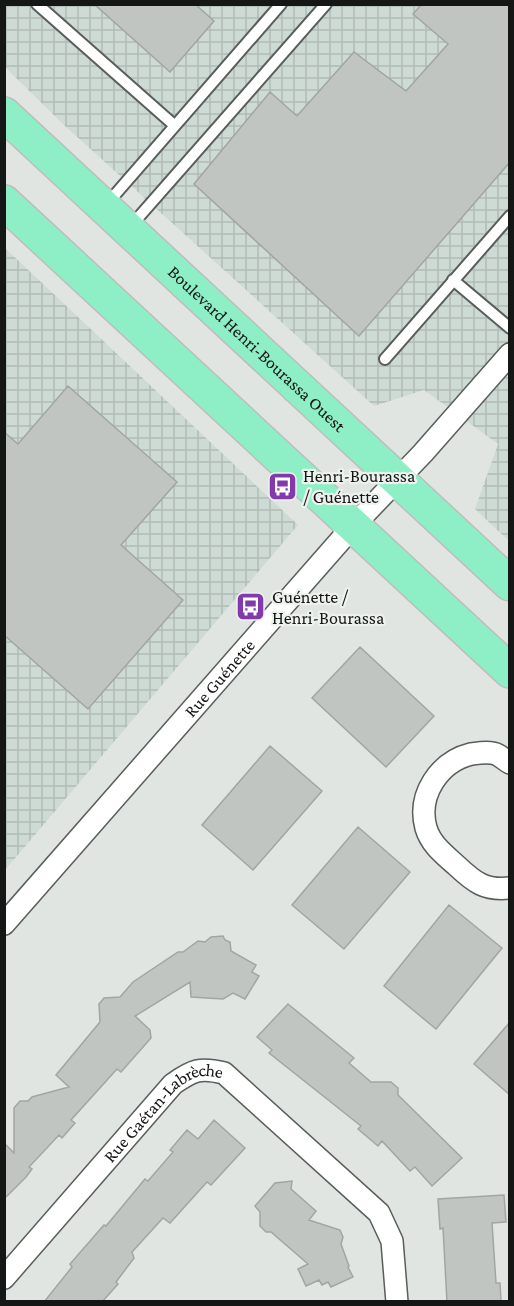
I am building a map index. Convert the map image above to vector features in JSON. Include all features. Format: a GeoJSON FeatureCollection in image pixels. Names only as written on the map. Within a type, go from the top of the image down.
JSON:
{"type":"FeatureCollection","features":[{"type":"Feature","properties":{"kind":"main road","name":"Boulevard Henri-Bourassa Ouest"},"geometry":{"type":"LineString","coordinates":[[4,114],[510,584]]}},
{"type":"Feature","properties":{"kind":"main road"},"geometry":{"type":"LineString","coordinates":[[4,202],[510,671]]}},
{"type":"Feature","properties":{"kind":"street","name":"Rue Guénette"},"geometry":{"type":"LineString","coordinates":[[4,924],[354,525],[510,354]]}},
{"type":"Feature","properties":{"kind":"street"},"geometry":{"type":"LineString","coordinates":[[510,763],[496,754],[479,753],[462,756],[447,765],[435,777],[424,810],[426,827],[433,843],[474,882],[488,888],[510,888]]}},
{"type":"Feature","properties":{"kind":"street","name":"Rue Gaétan-Labrèche"},"geometry":{"type":"LineString","coordinates":[[4,1278],[173,1084],[189,1073],[206,1069],[224,1073],[379,1213],[392,1241],[397,1302]]}},
{"type":"Feature","properties":{"kind":"lane"},"geometry":{"type":"LineString","coordinates":[[37,4],[174,125]]}},
{"type":"Feature","properties":{"kind":"lane"},"geometry":{"type":"LineString","coordinates":[[104,207],[281,4]]}},
{"type":"Feature","properties":{"kind":"lane"},"geometry":{"type":"LineString","coordinates":[[128,228],[326,4]]}},
{"type":"Feature","properties":{"kind":"lane"},"geometry":{"type":"LineString","coordinates":[[385,359],[510,216]]}},
{"type":"Feature","properties":{"kind":"lane"},"geometry":{"type":"LineString","coordinates":[[453,280],[510,328]]}},
{"type":"Feature","properties":{"kind":"shaded area"},"geometry":{"type":"Polygon","coordinates":[[[4,5],[509,5],[509,541],[475,509],[498,444],[424,390],[374,406],[64,125],[5,67],[4,5]]]}},
{"type":"Feature","properties":{"kind":"shaded area"},"geometry":{"type":"Polygon","coordinates":[[[5,248],[298,525],[5,870],[5,248]]]}},
{"type":"Feature","properties":{"kind":"building"},"geometry":{"type":"Polygon","coordinates":[[[94,4],[195,4],[214,21],[170,72],[94,4]]]}},
{"type":"Feature","properties":{"kind":"building"},"geometry":{"type":"Polygon","coordinates":[[[422,4],[510,4],[510,162],[359,336],[194,184],[270,92],[297,116],[354,52],[406,91],[448,44],[413,14],[422,4]]]}},
{"type":"Feature","properties":{"kind":"building"},"geometry":{"type":"Polygon","coordinates":[[[68,386],[177,482],[121,545],[183,600],[88,709],[4,635],[4,432],[18,444],[68,386]]]}},
{"type":"Feature","properties":{"kind":"building"},"geometry":{"type":"Polygon","coordinates":[[[360,647],[434,716],[386,767],[312,698],[360,647]]]}},
{"type":"Feature","properties":{"kind":"building"},"geometry":{"type":"Polygon","coordinates":[[[270,746],[322,791],[253,870],[202,825],[270,746]]]}},
{"type":"Feature","properties":{"kind":"building"},"geometry":{"type":"Polygon","coordinates":[[[358,827],[410,872],[344,949],[292,905],[358,827]]]}},
{"type":"Feature","properties":{"kind":"building"},"geometry":{"type":"Polygon","coordinates":[[[449,905],[502,948],[436,1029],[384,986],[449,905]]]}},
{"type":"Feature","properties":{"kind":"building"},"geometry":{"type":"Polygon","coordinates":[[[223,936],[230,942],[231,951],[256,965],[252,972],[259,976],[245,999],[233,993],[223,999],[191,997],[190,982],[135,1016],[150,1030],[151,1038],[121,1072],[117,1069],[71,1120],[75,1123],[62,1138],[59,1135],[29,1167],[32,1169],[26,1177],[4,1199],[4,1143],[14,1153],[14,1108],[20,1101],[28,1101],[32,1097],[69,1087],[56,1075],[100,1022],[99,1004],[104,998],[120,997],[133,982],[198,941],[205,942],[211,937],[223,936]]]}},
{"type":"Feature","properties":{"kind":"building"},"geometry":{"type":"Polygon","coordinates":[[[288,1004],[354,1058],[349,1063],[371,1082],[391,1082],[398,1088],[398,1095],[462,1158],[432,1186],[415,1167],[410,1171],[382,1141],[378,1146],[358,1129],[361,1126],[269,1053],[272,1050],[257,1037],[288,1004]]]}},
{"type":"Feature","properties":{"kind":"building"},"geometry":{"type":"Polygon","coordinates":[[[510,1022],[510,1095],[474,1064],[510,1022]]]}},
{"type":"Feature","properties":{"kind":"building"},"geometry":{"type":"Polygon","coordinates":[[[214,1120],[245,1148],[211,1185],[207,1182],[170,1223],[163,1218],[132,1252],[134,1258],[116,1282],[118,1284],[102,1302],[44,1302],[72,1267],[70,1264],[104,1225],[106,1226],[145,1179],[148,1181],[173,1152],[170,1150],[187,1130],[198,1139],[214,1120]]]}},
{"type":"Feature","properties":{"kind":"building"},"geometry":{"type":"Polygon","coordinates":[[[292,1181],[291,1189],[316,1211],[309,1220],[340,1230],[343,1237],[341,1244],[353,1277],[331,1287],[328,1282],[322,1285],[319,1280],[306,1286],[298,1269],[308,1264],[271,1232],[266,1232],[260,1226],[260,1212],[255,1206],[275,1183],[292,1181]]]}},
{"type":"Feature","properties":{"kind":"building"},"geometry":{"type":"Polygon","coordinates":[[[504,1195],[506,1222],[492,1223],[496,1283],[500,1283],[501,1301],[447,1302],[443,1228],[440,1229],[438,1199],[504,1195]]]}},
{"type":"Feature","properties":{"kind":"place","name":"Henri-Bourassa / Guénette"},"geometry":{"type":"Point","coordinates":[282,486]}},
{"type":"Feature","properties":{"kind":"place","name":"Guénette / Henri-Bourassa"},"geometry":{"type":"Point","coordinates":[251,607]}}]}
